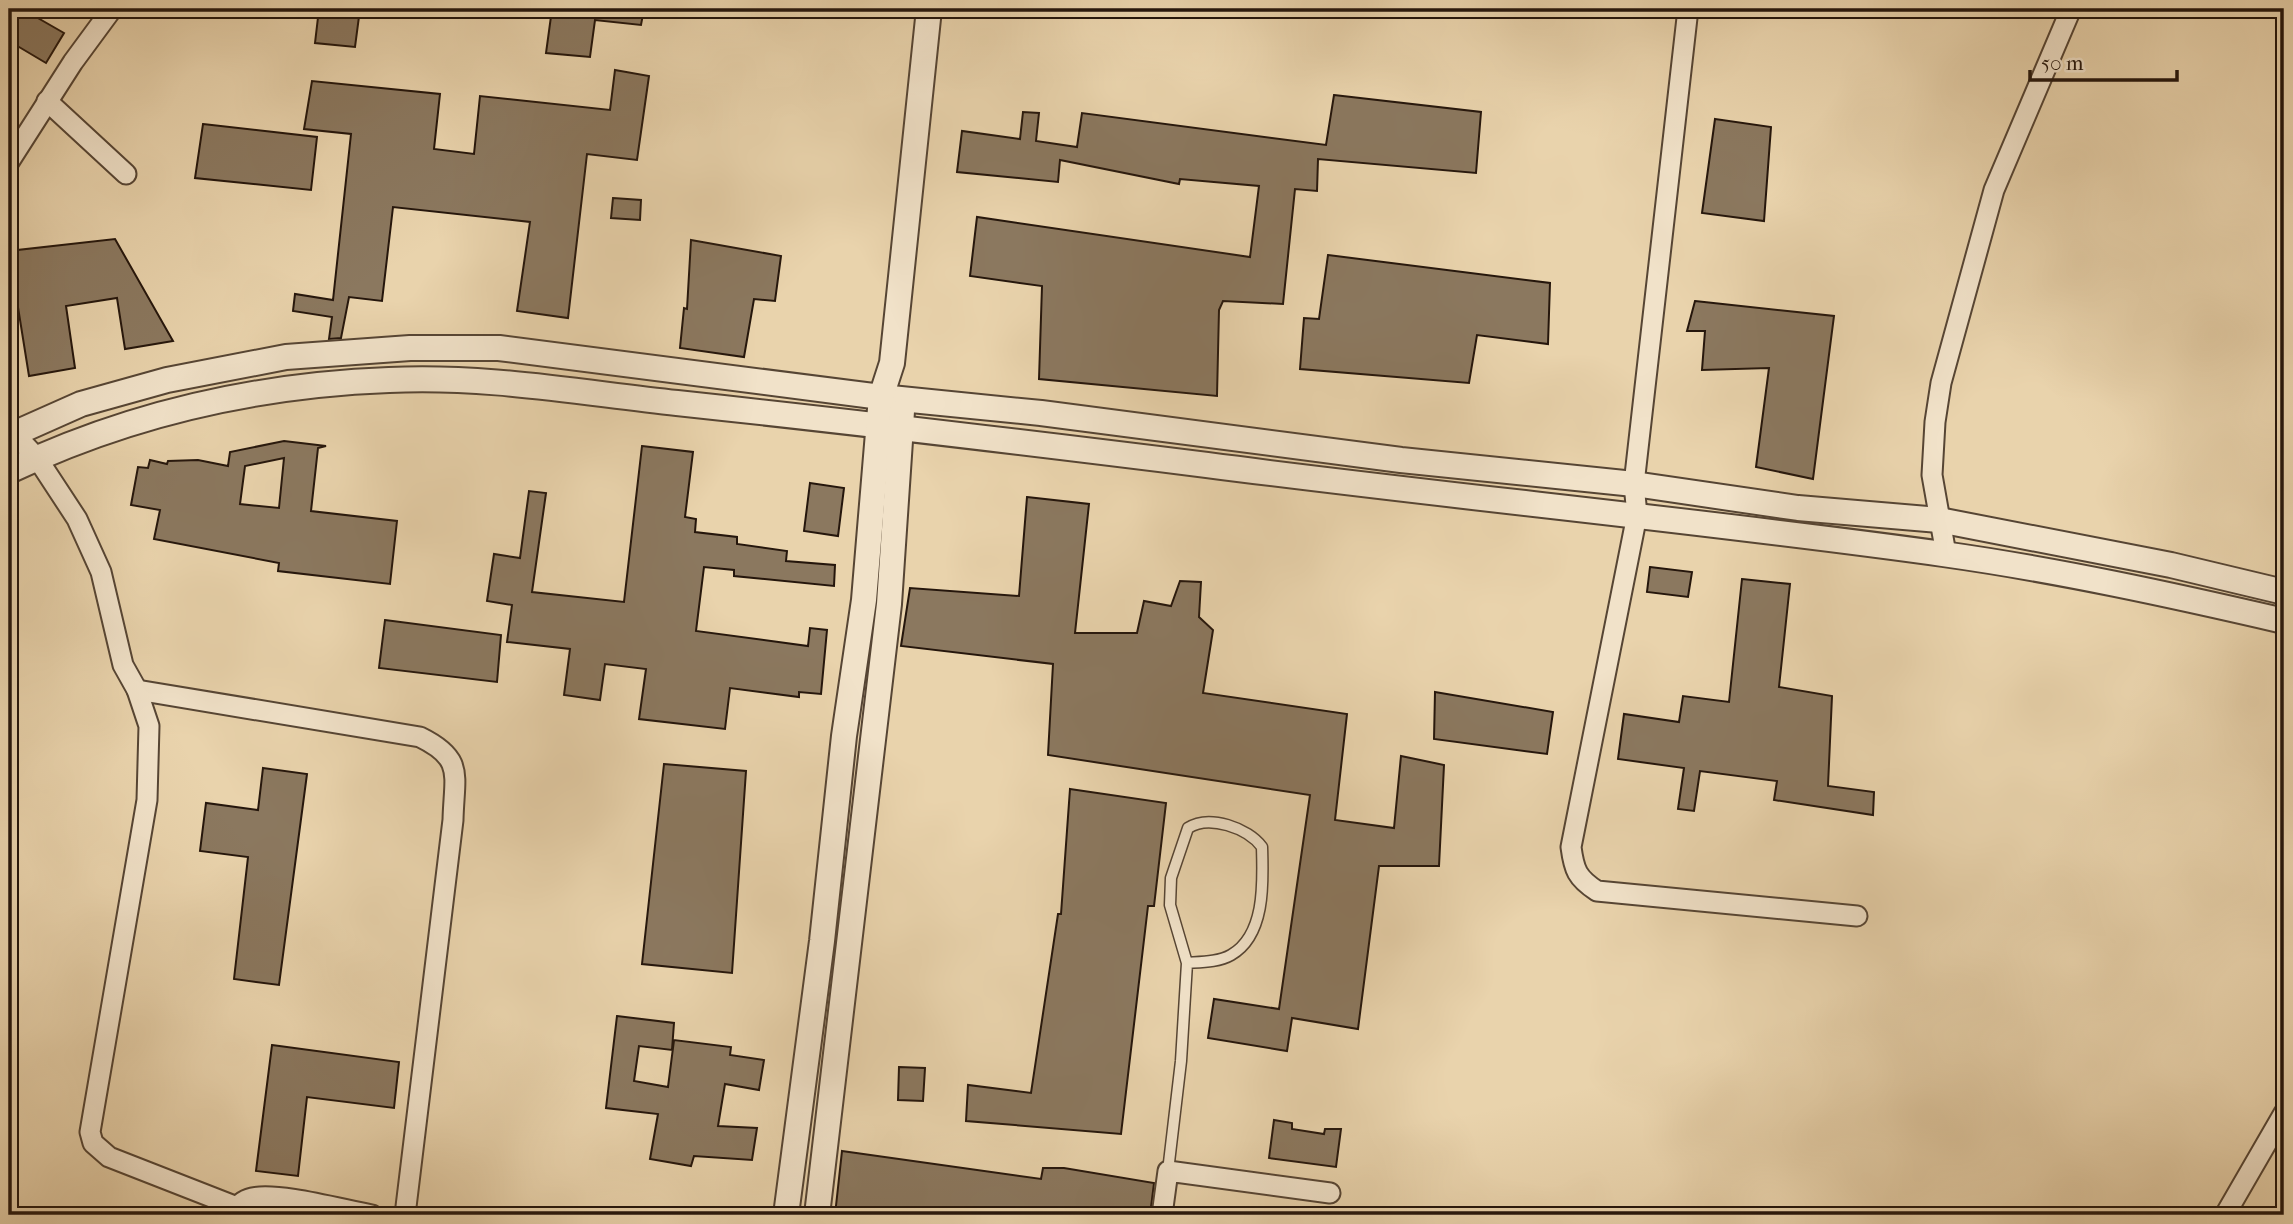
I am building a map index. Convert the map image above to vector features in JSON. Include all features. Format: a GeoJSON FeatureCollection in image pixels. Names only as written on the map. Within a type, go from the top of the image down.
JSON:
{"type":"FeatureCollection","features":[{"type":"Feature","properties":{"kind":"street"},"geometry":{"type":"LineString","coordinates":[[9,162],[47,101],[112,9]]}},
{"type":"Feature","properties":{"kind":"street"},"geometry":{"type":"LineString","coordinates":[[817,1215],[835,941],[844,736],[889,425],[892,363],[929,9]]}},
{"type":"Feature","properties":{"kind":"street"},"geometry":{"type":"LineString","coordinates":[[1688,9],[1634,484],[1637,515],[1571,847],[1574,870],[1580,880],[1597,891],[1857,916]]}},
{"type":"Feature","properties":{"kind":"street"},"geometry":{"type":"LineString","coordinates":[[1946,555],[1932,475],[1935,422],[1941,383],[1994,190],[2071,9]]}},
{"type":"Feature","properties":{"kind":"street"},"geometry":{"type":"LineString","coordinates":[[47,101],[127,174]]}},
{"type":"Feature","properties":{"kind":"street"},"geometry":{"type":"LineString","coordinates":[[372,1215],[267,1196],[250,1198],[234,1211],[109,1157],[93,1143],[90,1132],[147,800],[149,726],[137,690],[123,665],[101,572],[77,519],[37,458],[10,433],[81,404],[167,380],[286,357],[410,348],[499,348],[892,398],[1041,413],[1401,460],[1634,484],[1798,508],[1938,520],[2171,565],[2284,592]]}},
{"type":"Feature","properties":{"kind":"street"},"geometry":{"type":"LineString","coordinates":[[9,471],[154,414],[243,393],[390,380],[467,381],[889,425],[1946,555],[2284,621]]}},
{"type":"Feature","properties":{"kind":"street"},"geometry":{"type":"LineString","coordinates":[[786,1215],[871,742],[889,604],[889,425]]}},
{"type":"Feature","properties":{"kind":"street"},"geometry":{"type":"LineString","coordinates":[[864,600],[889,604]]}},
{"type":"Feature","properties":{"kind":"street"},"geometry":{"type":"LineString","coordinates":[[137,690],[420,737],[444,748],[454,766],[453,820],[405,1215]]}},
{"type":"Feature","properties":{"kind":"street"},"geometry":{"type":"LineString","coordinates":[[844,736],[871,742]]}},
{"type":"Feature","properties":{"kind":"street"},"geometry":{"type":"LineString","coordinates":[[2225,1215],[2284,1113]]}},
{"type":"Feature","properties":{"kind":"street"},"geometry":{"type":"LineString","coordinates":[[1162,1215],[1168,1171],[1330,1193]]}},
{"type":"Feature","properties":{"kind":"lane"},"geometry":{"type":"LineString","coordinates":[[1168,1171],[1181,1061],[1187,963],[1170,905],[1171,878],[1188,828],[1205,822],[1235,827],[1258,841],[1262,847],[1264,891],[1256,921],[1247,939],[1232,955],[1187,963]]}},
{"type":"Feature","properties":{"kind":"building"},"geometry":{"type":"Polygon","coordinates":[[[9,9],[22,9],[64,33],[46,63],[9,41],[9,9]]]}},
{"type":"Feature","properties":{"kind":"building"},"geometry":{"type":"Polygon","coordinates":[[[319,9],[360,9],[355,47],[315,43],[319,9]]]}},
{"type":"Feature","properties":{"kind":"building"},"geometry":{"type":"Polygon","coordinates":[[[552,9],[644,9],[641,25],[595,20],[590,57],[546,53],[552,9]]]}},
{"type":"Feature","properties":{"kind":"building"},"geometry":{"type":"Polygon","coordinates":[[[615,70],[649,76],[637,160],[587,154],[568,318],[517,311],[530,222],[393,207],[382,301],[349,297],[341,338],[329,339],[332,317],[293,311],[295,294],[333,300],[351,134],[304,129],[312,81],[440,94],[434,149],[474,154],[480,96],[610,110],[615,70]]]}},
{"type":"Feature","properties":{"kind":"building"},"geometry":{"type":"Polygon","coordinates":[[[1334,95],[1481,112],[1476,173],[1318,159],[1317,191],[1295,189],[1283,304],[1223,301],[1219,310],[1217,396],[1039,379],[1042,286],[970,276],[977,217],[1250,257],[1259,186],[1180,179],[1179,184],[1060,160],[1058,182],[957,172],[962,131],[1020,139],[1023,112],[1039,113],[1036,141],[1077,147],[1082,113],[1326,145],[1334,95]]]}},
{"type":"Feature","properties":{"kind":"building"},"geometry":{"type":"Polygon","coordinates":[[[1715,119],[1771,127],[1764,221],[1702,213],[1715,119]]]}},
{"type":"Feature","properties":{"kind":"building"},"geometry":{"type":"Polygon","coordinates":[[[203,124],[317,137],[311,190],[195,178],[203,124]]]}},
{"type":"Feature","properties":{"kind":"building"},"geometry":{"type":"Polygon","coordinates":[[[613,198],[641,200],[640,220],[611,218],[613,198]]]}},
{"type":"Feature","properties":{"kind":"building"},"geometry":{"type":"Polygon","coordinates":[[[115,239],[173,341],[125,349],[117,298],[66,306],[75,368],[29,376],[9,251],[115,239]]]}},
{"type":"Feature","properties":{"kind":"building"},"geometry":{"type":"Polygon","coordinates":[[[691,240],[781,256],[775,301],[754,299],[744,357],[680,348],[684,308],[687,309],[691,240]]]}},
{"type":"Feature","properties":{"kind":"building"},"geometry":{"type":"Polygon","coordinates":[[[1328,255],[1550,283],[1548,344],[1477,335],[1469,383],[1300,369],[1304,318],[1319,319],[1328,255]]]}},
{"type":"Feature","properties":{"kind":"building"},"geometry":{"type":"Polygon","coordinates":[[[1695,301],[1834,316],[1813,479],[1756,467],[1769,368],[1702,370],[1705,331],[1687,331],[1695,301]]]}},
{"type":"Feature","properties":{"kind":"building"},"geometry":{"type":"Polygon","coordinates":[[[284,441],[326,446],[318,448],[311,511],[397,521],[390,584],[278,571],[279,563],[154,539],[160,510],[131,505],[138,467],[148,468],[150,460],[167,464],[168,461],[198,460],[228,466],[230,452],[284,441]],[[284,458],[245,466],[240,504],[279,508],[284,458]]]}},
{"type":"Feature","properties":{"kind":"building"},"geometry":{"type":"Polygon","coordinates":[[[642,446],[693,452],[685,517],[696,519],[695,532],[737,537],[737,544],[787,551],[786,561],[835,565],[834,586],[734,576],[734,570],[704,567],[696,631],[808,646],[810,628],[827,630],[821,694],[799,692],[799,697],[730,688],[725,729],[639,719],[646,669],[605,664],[600,700],[564,695],[570,649],[507,642],[512,605],[487,601],[494,554],[520,558],[529,491],[546,493],[532,592],[624,602],[642,446]]]}},
{"type":"Feature","properties":{"kind":"building"},"geometry":{"type":"Polygon","coordinates":[[[810,483],[844,488],[838,536],[804,531],[810,483]]]}},
{"type":"Feature","properties":{"kind":"building"},"geometry":{"type":"Polygon","coordinates":[[[1027,497],[1089,504],[1075,633],[1137,633],[1144,601],[1171,606],[1180,581],[1201,582],[1199,617],[1213,630],[1203,693],[1347,714],[1335,820],[1394,828],[1401,756],[1444,765],[1439,866],[1379,866],[1358,1029],[1292,1018],[1287,1051],[1208,1038],[1214,999],[1279,1009],[1310,795],[1048,755],[1053,664],[901,646],[910,588],[1019,596],[1027,497]]]}},
{"type":"Feature","properties":{"kind":"building"},"geometry":{"type":"Polygon","coordinates":[[[1650,567],[1692,572],[1688,597],[1647,592],[1650,567]]]}},
{"type":"Feature","properties":{"kind":"building"},"geometry":{"type":"Polygon","coordinates":[[[1742,579],[1790,584],[1779,687],[1832,696],[1828,786],[1874,792],[1873,815],[1774,800],[1777,781],[1700,771],[1694,811],[1678,809],[1684,768],[1618,759],[1624,714],[1679,722],[1683,696],[1729,702],[1742,579]]]}},
{"type":"Feature","properties":{"kind":"building"},"geometry":{"type":"Polygon","coordinates":[[[385,620],[501,635],[497,682],[379,668],[385,620]]]}},
{"type":"Feature","properties":{"kind":"building"},"geometry":{"type":"Polygon","coordinates":[[[1435,692],[1553,712],[1547,754],[1434,739],[1435,692]]]}},
{"type":"Feature","properties":{"kind":"building"},"geometry":{"type":"Polygon","coordinates":[[[664,764],[746,771],[732,973],[642,964],[664,764]]]}},
{"type":"Feature","properties":{"kind":"building"},"geometry":{"type":"Polygon","coordinates":[[[263,768],[307,774],[279,985],[234,979],[248,857],[200,851],[206,803],[258,810],[263,768]]]}},
{"type":"Feature","properties":{"kind":"building"},"geometry":{"type":"Polygon","coordinates":[[[1070,789],[1166,803],[1154,906],[1148,906],[1121,1134],[966,1121],[968,1085],[1031,1093],[1058,914],[1061,914],[1070,789]]]}},
{"type":"Feature","properties":{"kind":"building"},"geometry":{"type":"Polygon","coordinates":[[[617,1016],[674,1023],[672,1050],[639,1046],[634,1081],[668,1087],[674,1040],[731,1047],[730,1055],[764,1060],[759,1090],[725,1084],[718,1126],[757,1128],[752,1160],[694,1156],[691,1166],[650,1159],[658,1114],[606,1108],[617,1016]]]}},
{"type":"Feature","properties":{"kind":"building"},"geometry":{"type":"Polygon","coordinates":[[[272,1045],[399,1062],[394,1108],[307,1097],[298,1176],[256,1171],[272,1045]]]}},
{"type":"Feature","properties":{"kind":"building"},"geometry":{"type":"Polygon","coordinates":[[[899,1067],[925,1068],[923,1101],[898,1100],[899,1067]]]}},
{"type":"Feature","properties":{"kind":"building"},"geometry":{"type":"Polygon","coordinates":[[[1274,1120],[1292,1123],[1292,1129],[1324,1134],[1325,1129],[1341,1129],[1336,1167],[1269,1158],[1274,1120]]]}},
{"type":"Feature","properties":{"kind":"building"},"geometry":{"type":"Polygon","coordinates":[[[842,1151],[1041,1179],[1043,1168],[1064,1168],[1154,1183],[1150,1215],[835,1215],[842,1151]]]}}]}
